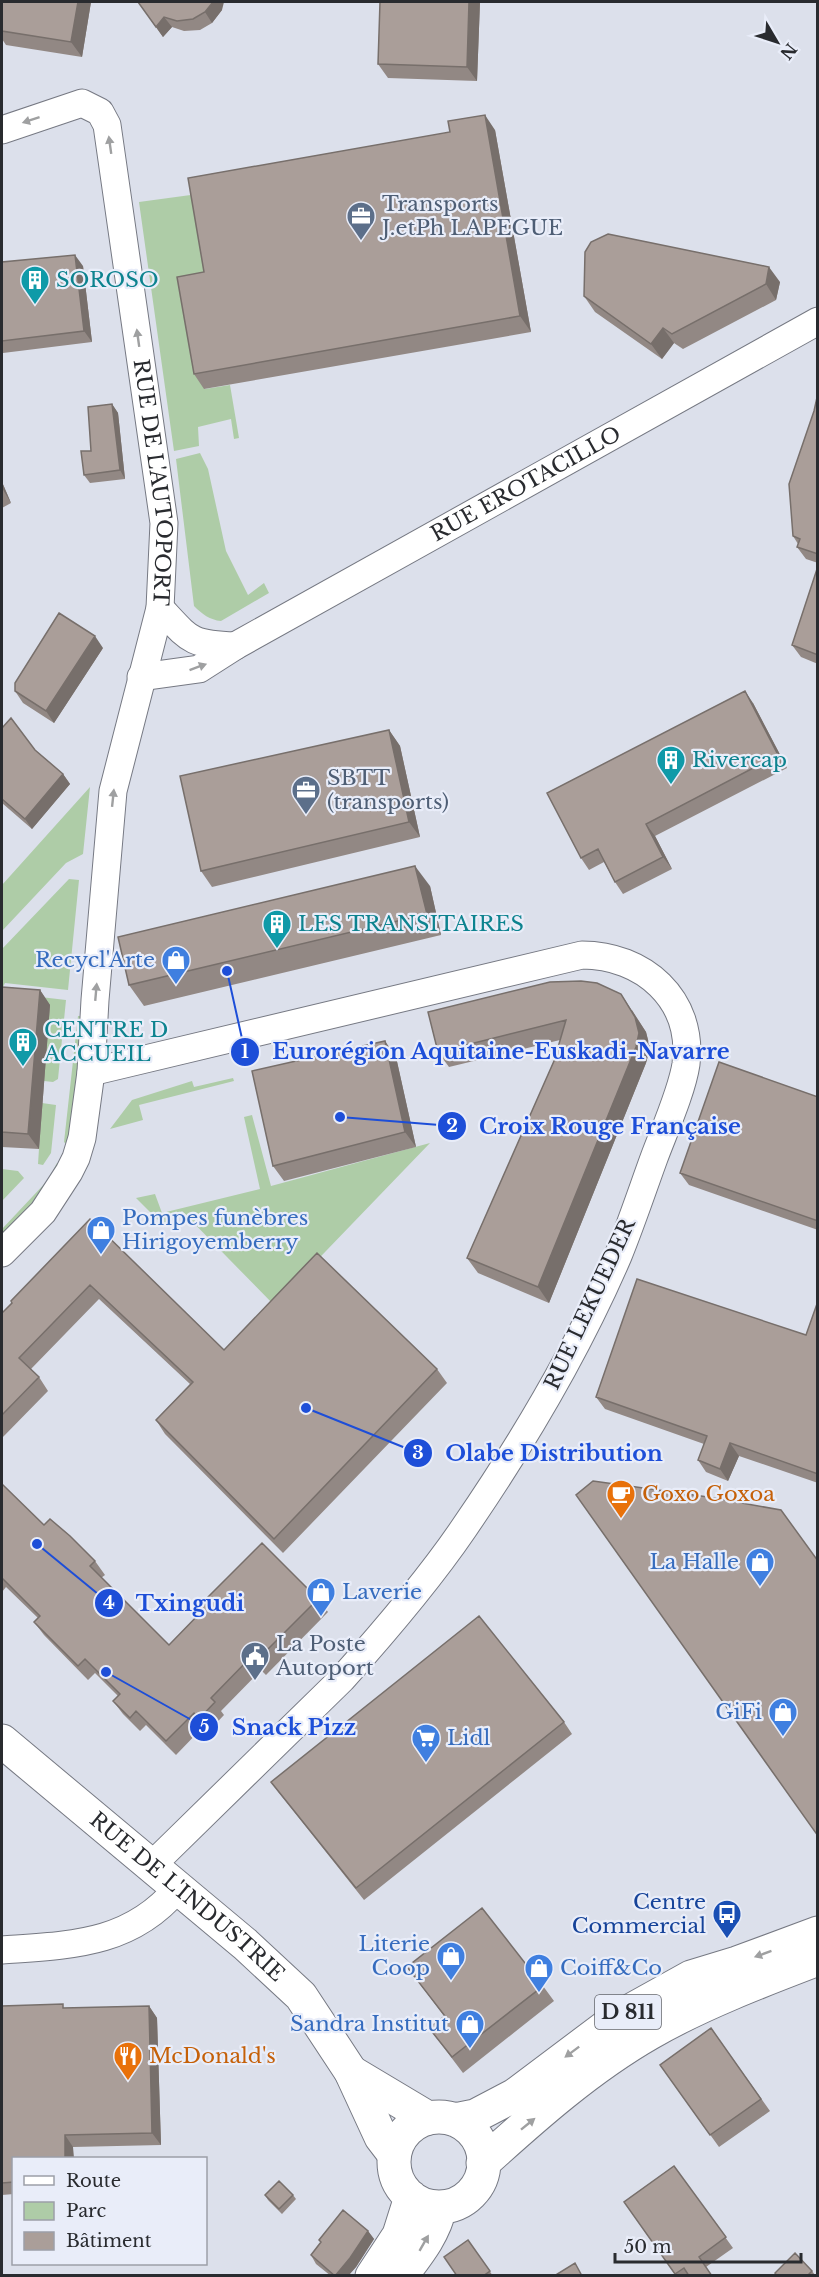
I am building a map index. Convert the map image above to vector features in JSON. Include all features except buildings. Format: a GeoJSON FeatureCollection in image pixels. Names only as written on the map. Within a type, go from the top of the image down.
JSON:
{"type":"FeatureCollection","features":[{"type":"Feature","properties":{"kind":"main road","name":"RUE DE L'INDUSTRIE"},"geometry":{"type":"LineString","coordinates":[[2,1741],[245,1944],[301,1996],[351,2072],[381,2137],[394,2154]]}},
{"type":"Feature","properties":{"kind":"main road","name":"D 811"},"geometry":{"type":"LineString","coordinates":[[442,2119],[475,2116],[515,2095],[619,2017],[692,1977],[818,1934]]}},
{"type":"Feature","properties":{"kind":"main road"},"geometry":{"type":"LineString","coordinates":[[483,2163],[597,2067],[651,2033],[767,1978],[818,1959]]}},
{"type":"Feature","properties":{"kind":"main road","name":"RUE DE L'INDUSTRIE"},"geometry":{"type":"LineString","coordinates":[[351,2072],[442,2119]]}},
{"type":"Feature","properties":{"kind":"main road"},"geometry":{"type":"LineString","coordinates":[[380,2271],[419,2252],[437,2219],[425,2202],[398,2179],[394,2154],[401,2137],[409,2128],[442,2119],[467,2127],[476,2137],[482,2149],[481,2176],[475,2188],[465,2198],[453,2204],[425,2202]]}},
{"type":"Feature","properties":{"kind":"street","name":"RUE DE L'AUTOPORT"},"geometry":{"type":"LineString","coordinates":[[2,130],[82,103],[100,112],[107,125],[164,523],[160,608],[113,790],[86,1122],[76,1158],[62,1185],[43,1212],[2,1253]]}},
{"type":"Feature","properties":{"kind":"street","name":"RUE EROTACILLO"},"geometry":{"type":"LineString","coordinates":[[141,677],[199,669],[235,646],[818,321]]}},
{"type":"Feature","properties":{"kind":"street"},"geometry":{"type":"LineString","coordinates":[[160,608],[183,634],[202,644],[235,646]]}},
{"type":"Feature","properties":{"kind":"street","name":"RUE LEKUEDER"},"geometry":{"type":"LineString","coordinates":[[91,1072],[582,955],[602,955],[640,969],[670,996],[681,1016],[685,1033],[686,1064],[618,1256],[576,1342],[515,1450],[464,1529],[365,1654],[151,1866]]}},
{"type":"Feature","properties":{"kind":"street"},"geometry":{"type":"LineString","coordinates":[[2,1950],[72,1945],[110,1937],[142,1921],[165,1904],[177,1889]]}},
{"type":"Feature","properties":{"kind":"green space"},"geometry":{"type":"Polygon","coordinates":[[[198,194],[215,287],[205,389],[230,385],[239,438],[234,439],[231,419],[198,427],[199,446],[174,451],[139,202],[198,194]]]}},
{"type":"Feature","properties":{"kind":"green space"},"geometry":{"type":"Polygon","coordinates":[[[200,453],[208,469],[226,551],[248,595],[264,583],[269,593],[221,621],[206,616],[194,606],[176,459],[200,453]]]}},
{"type":"Feature","properties":{"kind":"green space"},"geometry":{"type":"Polygon","coordinates":[[[90,787],[83,854],[66,863],[2,931],[2,885],[90,787]]]}},
{"type":"Feature","properties":{"kind":"green space"},"geometry":{"type":"Polygon","coordinates":[[[69,879],[79,880],[68,990],[5,983],[2,989],[2,949],[69,879]]]}},
{"type":"Feature","properties":{"kind":"green space"},"geometry":{"type":"Polygon","coordinates":[[[32,996],[66,1000],[58,1079],[53,1082],[44,1081],[32,996]]]}},
{"type":"Feature","properties":{"kind":"green space"},"geometry":{"type":"Polygon","coordinates":[[[78,1016],[84,1016],[75,1124],[68,1146],[64,1142],[78,1016]]]}},
{"type":"Feature","properties":{"kind":"green space"},"geometry":{"type":"Polygon","coordinates":[[[233,1078],[234,1081],[139,1105],[143,1120],[110,1129],[132,1100],[192,1081],[194,1087],[233,1078]]]}},
{"type":"Feature","properties":{"kind":"green space"},"geometry":{"type":"Polygon","coordinates":[[[42,1103],[56,1105],[51,1153],[43,1165],[38,1164],[42,1103]]]}},
{"type":"Feature","properties":{"kind":"green space"},"geometry":{"type":"Polygon","coordinates":[[[252,1115],[271,1186],[430,1143],[274,1305],[182,1211],[165,1227],[136,1198],[155,1194],[162,1213],[260,1189],[244,1117],[252,1115]]]}},
{"type":"Feature","properties":{"kind":"green space"},"geometry":{"type":"Polygon","coordinates":[[[57,1163],[61,1164],[47,1188],[2,1237],[2,1229],[48,1180],[57,1163]]]}},
{"type":"Feature","properties":{"kind":"green space"},"geometry":{"type":"Polygon","coordinates":[[[2,1169],[18,1171],[24,1178],[2,1201],[2,1169]]]}},
{"type":"Feature","properties":{"kind":"place","name":"Transports J.etPh LAPEGUE"},"geometry":{"type":"Point","coordinates":[361,242]}},
{"type":"Feature","properties":{"kind":"place","name":"SOROSO"},"geometry":{"type":"Point","coordinates":[35,306]}},
{"type":"Feature","properties":{"kind":"place","name":"Rivercap"},"geometry":{"type":"Point","coordinates":[671,786]}},
{"type":"Feature","properties":{"kind":"place","name":"SBTT (transports)"},"geometry":{"type":"Point","coordinates":[306,816]}},
{"type":"Feature","properties":{"kind":"place","name":"LES TRANSITAIRES"},"geometry":{"type":"Point","coordinates":[277,950]}},
{"type":"Feature","properties":{"kind":"place","name":"Eurorégion Aquitaine-Euskadi-Navarre"},"geometry":{"type":"Point","coordinates":[227,971]}},
{"type":"Feature","properties":{"kind":"place","name":"Recycl'Arte"},"geometry":{"type":"Point","coordinates":[176,986]}},
{"type":"Feature","properties":{"kind":"place","name":"CENTRE D ACCUEIL"},"geometry":{"type":"Point","coordinates":[23,1068]}},
{"type":"Feature","properties":{"kind":"place","name":"Croix Rouge Française"},"geometry":{"type":"Point","coordinates":[340,1117]}},
{"type":"Feature","properties":{"kind":"place","name":"Pompes funèbres Hirigoyemberry"},"geometry":{"type":"Point","coordinates":[101,1256]}},
{"type":"Feature","properties":{"kind":"place","name":"Olabe Distribution"},"geometry":{"type":"Point","coordinates":[306,1408]}},
{"type":"Feature","properties":{"kind":"place","name":"Goxo Goxoa"},"geometry":{"type":"Point","coordinates":[621,1520]}},
{"type":"Feature","properties":{"kind":"place","name":"Txingudi"},"geometry":{"type":"Point","coordinates":[37,1544]}},
{"type":"Feature","properties":{"kind":"place","name":"La Halle"},"geometry":{"type":"Point","coordinates":[760,1588]}},
{"type":"Feature","properties":{"kind":"place","name":"Laverie"},"geometry":{"type":"Point","coordinates":[321,1618]}},
{"type":"Feature","properties":{"kind":"place","name":"Snack Pizz"},"geometry":{"type":"Point","coordinates":[106,1672]}},
{"type":"Feature","properties":{"kind":"place","name":"La Poste Autoport"},"geometry":{"type":"Point","coordinates":[255,1682]}},
{"type":"Feature","properties":{"kind":"place","name":"GiFi"},"geometry":{"type":"Point","coordinates":[783,1738]}},
{"type":"Feature","properties":{"kind":"place","name":"Lidl"},"geometry":{"type":"Point","coordinates":[426,1764]}},
{"type":"Feature","properties":{"kind":"place","name":"Centre Commercial"},"geometry":{"type":"Point","coordinates":[727,1940]}},
{"type":"Feature","properties":{"kind":"place","name":"Literie Coop"},"geometry":{"type":"Point","coordinates":[451,1982]}},
{"type":"Feature","properties":{"kind":"place","name":"Coiff&Co"},"geometry":{"type":"Point","coordinates":[539,1994]}},
{"type":"Feature","properties":{"kind":"place","name":"Sandra Institut"},"geometry":{"type":"Point","coordinates":[470,2050]}},
{"type":"Feature","properties":{"kind":"place","name":"McDonald's"},"geometry":{"type":"Point","coordinates":[128,2082]}}]}
